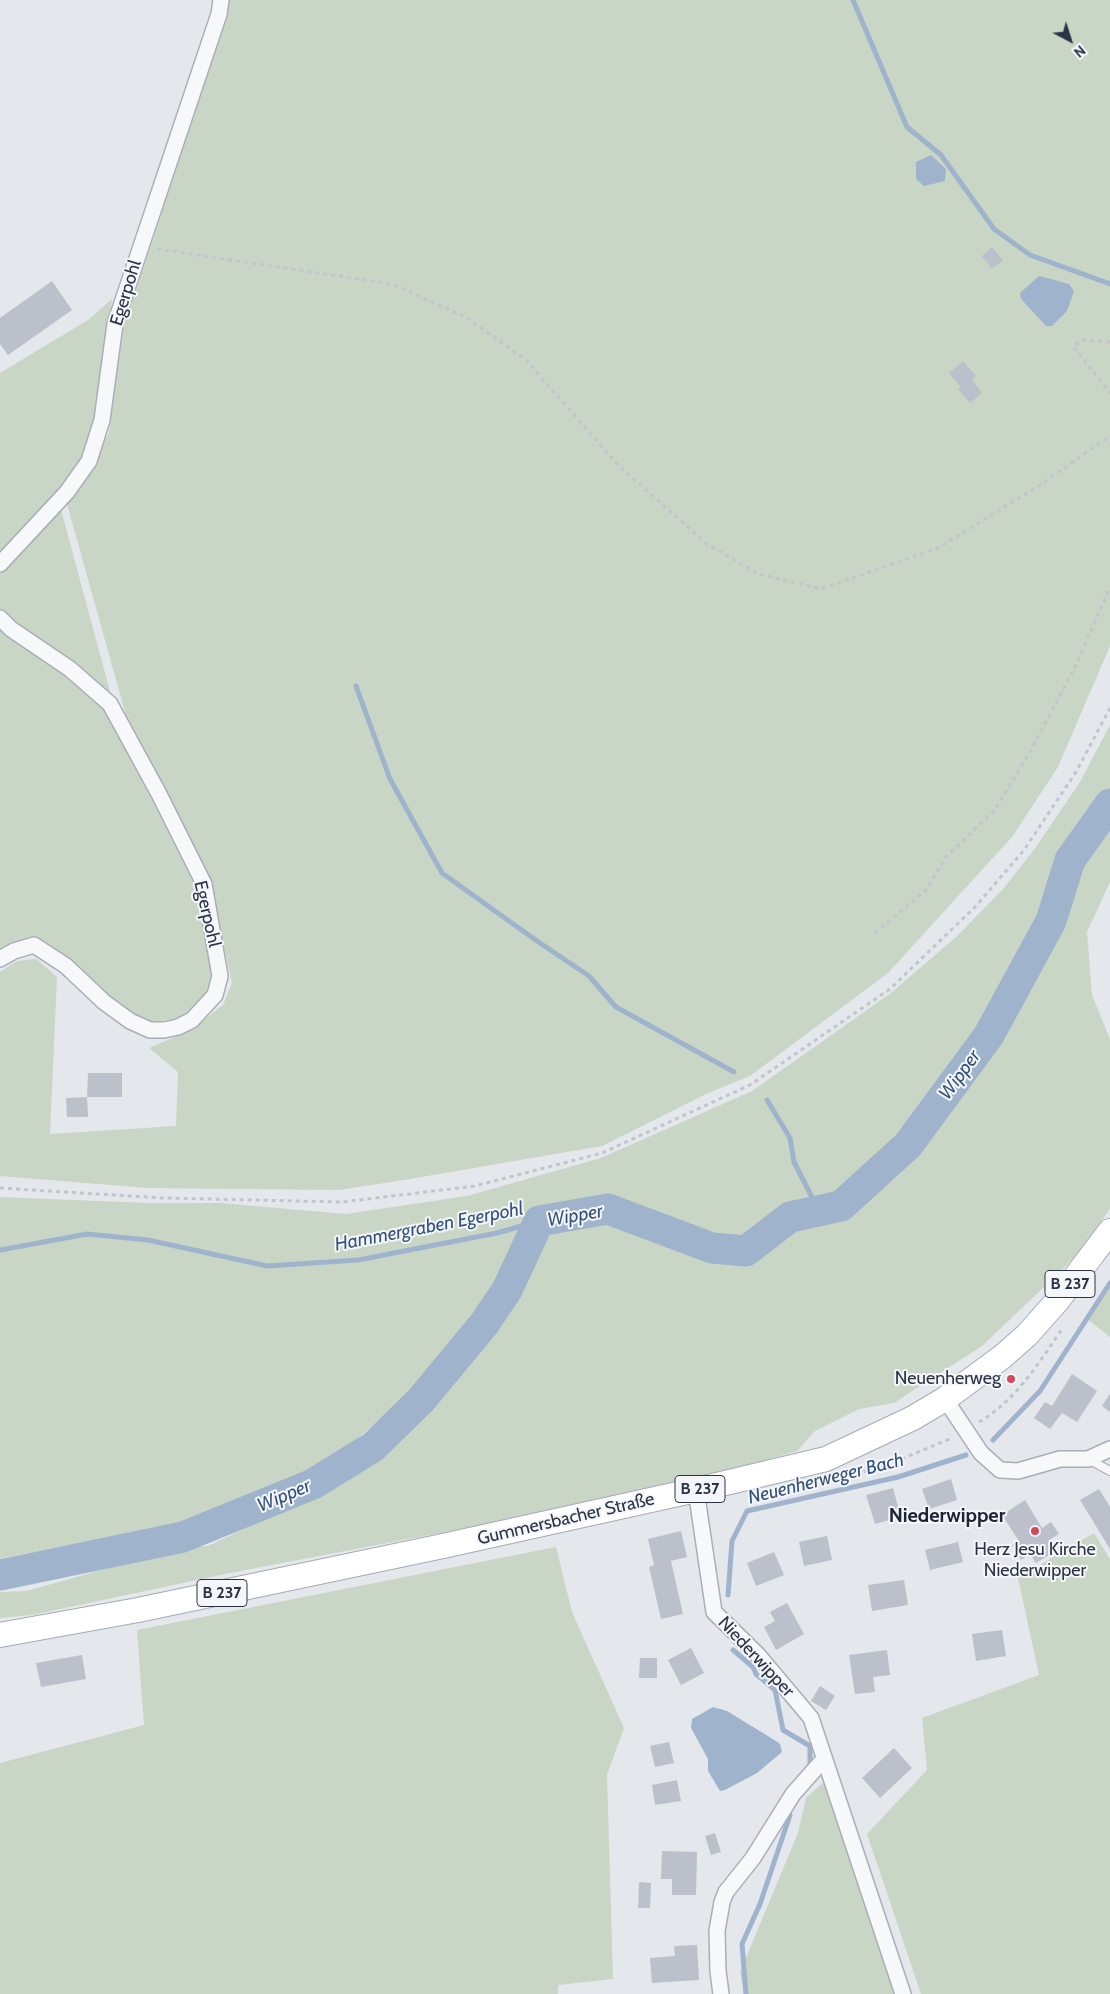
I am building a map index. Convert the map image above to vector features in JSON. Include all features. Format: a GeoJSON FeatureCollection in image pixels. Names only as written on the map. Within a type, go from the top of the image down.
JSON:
{"type":"FeatureCollection","features":[{"type":"Feature","properties":{"kind":"main road","name":"Gummersbacher Straße"},"geometry":{"type":"LineString","coordinates":[[0,1635],[138,1610],[443,1546],[826,1459],[913,1418],[945,1399],[1002,1357],[1027,1334],[1058,1300],[1110,1231]]}},
{"type":"Feature","properties":{"kind":"street","name":"Egerpohl"},"geometry":{"type":"LineString","coordinates":[[0,564],[67,492],[89,461],[102,420],[115,324],[219,14],[221,0]]}},
{"type":"Feature","properties":{"kind":"street","name":"Egerpohl"},"geometry":{"type":"LineString","coordinates":[[0,618],[11,629],[70,669],[110,704],[159,794],[204,884],[220,976],[215,995],[192,1020],[171,1029],[150,1030],[130,1021],[104,1002],[66,966],[34,945],[14,951],[0,959]]}},
{"type":"Feature","properties":{"kind":"street"},"geometry":{"type":"LineString","coordinates":[[945,1399],[981,1453],[1000,1470],[1018,1471],[1060,1459],[1088,1459],[1110,1449]]}},
{"type":"Feature","properties":{"kind":"street","name":"Niederwipper"},"geometry":{"type":"LineString","coordinates":[[696,1490],[714,1612],[758,1655],[811,1718],[903,1994]]}},
{"type":"Feature","properties":{"kind":"street"},"geometry":{"type":"LineString","coordinates":[[721,1994],[718,1971],[718,1931],[722,1902],[726,1892],[753,1858],[793,1794],[824,1759]]}},
{"type":"Feature","properties":{"kind":"lane"},"geometry":{"type":"LineString","coordinates":[[1088,1459],[1110,1471]]}},
{"type":"Feature","properties":{"kind":"path"},"geometry":{"type":"LineString","coordinates":[[141,246],[392,284],[466,317],[526,360],[617,464],[707,544],[759,574],[821,589],[938,548],[1040,485],[1110,436]]}},
{"type":"Feature","properties":{"kind":"path"},"geometry":{"type":"LineString","coordinates":[[1110,342],[1084,340],[1073,346],[1110,393]]}},
{"type":"Feature","properties":{"kind":"path"},"geometry":{"type":"LineString","coordinates":[[875,934],[926,890],[946,857],[994,811],[1030,752],[1075,667],[1110,587]]}},
{"type":"Feature","properties":{"kind":"path"},"geometry":{"type":"LineString","coordinates":[[0,1188],[163,1198],[342,1202],[475,1186],[602,1153],[750,1085],[890,989],[975,907],[1024,850],[1076,772],[1110,708]]}},
{"type":"Feature","properties":{"kind":"green space"},"geometry":{"type":"Polygon","coordinates":[[[229,0],[1110,0],[1110,646],[1058,767],[1012,837],[888,973],[750,1076],[708,1093],[602,1146],[339,1190],[147,1188],[0,1176],[0,972],[17,961],[36,959],[57,977],[50,1134],[176,1126],[178,1072],[149,1048],[175,1037],[201,1022],[223,1005],[232,983],[209,882],[134,744],[67,504],[109,433],[124,325],[229,0]]]}},
{"type":"Feature","properties":{"kind":"green space"},"geometry":{"type":"Polygon","coordinates":[[[112,299],[97,419],[80,463],[56,491],[125,747],[194,884],[213,974],[203,1001],[188,1016],[154,1022],[136,1020],[106,995],[73,961],[37,937],[13,943],[0,949],[0,373],[88,320],[112,299]]]}},
{"type":"Feature","properties":{"kind":"green space"},"geometry":{"type":"Polygon","coordinates":[[[1110,725],[1110,882],[1087,932],[1092,995],[1110,1039],[1110,1208],[1089,1241],[1064,1268],[982,1346],[894,1403],[859,1409],[815,1431],[797,1451],[698,1480],[551,1512],[235,1572],[32,1615],[0,1618],[0,1592],[27,1591],[182,1547],[208,1546],[318,1494],[385,1446],[437,1395],[512,1297],[540,1255],[514,1251],[498,1291],[417,1387],[349,1446],[297,1481],[179,1523],[0,1559],[0,1197],[149,1203],[221,1203],[346,1214],[467,1196],[601,1158],[752,1091],[891,993],[956,937],[1004,888],[1036,847],[1080,782],[1110,725]]]}},
{"type":"Feature","properties":{"kind":"green space"},"geometry":{"type":"Polygon","coordinates":[[[1110,1280],[1110,1337],[1086,1318],[1110,1280]]]}},
{"type":"Feature","properties":{"kind":"green space"},"geometry":{"type":"Polygon","coordinates":[[[1094,1533],[1110,1559],[1110,1994],[921,1994],[867,1834],[927,1770],[922,1718],[1039,1675],[1018,1578],[1094,1533]]]}},
{"type":"Feature","properties":{"kind":"green space"},"geometry":{"type":"Polygon","coordinates":[[[556,1547],[572,1612],[624,1728],[607,1775],[613,1979],[558,1985],[558,1994],[0,1994],[0,1763],[144,1725],[137,1630],[556,1547]]]}},
{"type":"Feature","properties":{"kind":"green space"},"geometry":{"type":"Polygon","coordinates":[[[826,1780],[845,1847],[897,1994],[744,1994],[740,1972],[798,1833],[806,1798],[826,1780]]]}},
{"type":"Feature","properties":{"kind":"water"},"geometry":{"type":"Polygon","coordinates":[[[931,155],[946,169],[945,181],[924,186],[916,179],[916,162],[931,155]]]}},
{"type":"Feature","properties":{"kind":"water"},"geometry":{"type":"Polygon","coordinates":[[[1039,276],[1069,284],[1074,291],[1067,311],[1052,326],[1046,326],[1021,299],[1020,293],[1039,276]]]}},
{"type":"Feature","properties":{"kind":"water"},"geometry":{"type":"Polygon","coordinates":[[[713,1707],[727,1711],[776,1741],[780,1744],[782,1752],[757,1773],[720,1791],[708,1771],[708,1759],[691,1728],[692,1719],[713,1707]]]}},
{"type":"Feature","properties":{"kind":"building"},"geometry":{"type":"Polygon","coordinates":[[[992,247],[1003,260],[992,269],[982,256],[992,247]]]}},
{"type":"Feature","properties":{"kind":"building"},"geometry":{"type":"Polygon","coordinates":[[[52,281],[72,310],[8,355],[0,344],[0,318],[52,281]]]}},
{"type":"Feature","properties":{"kind":"building"},"geometry":{"type":"Polygon","coordinates":[[[963,361],[976,376],[972,380],[982,393],[970,403],[958,389],[961,387],[949,373],[963,361]]]}},
{"type":"Feature","properties":{"kind":"building"},"geometry":{"type":"Polygon","coordinates":[[[88,1073],[122,1073],[122,1097],[87,1097],[88,1073]]]}},
{"type":"Feature","properties":{"kind":"building"},"geometry":{"type":"Polygon","coordinates":[[[87,1097],[88,1117],[67,1117],[66,1098],[87,1097]]]}},
{"type":"Feature","properties":{"kind":"building"},"geometry":{"type":"Polygon","coordinates":[[[1072,1374],[1097,1391],[1077,1422],[1062,1413],[1050,1429],[1034,1418],[1045,1402],[1052,1406],[1072,1374]]]}},
{"type":"Feature","properties":{"kind":"building"},"geometry":{"type":"Polygon","coordinates":[[[1110,1394],[1110,1412],[1102,1406],[1110,1394]]]}},
{"type":"Feature","properties":{"kind":"building"},"geometry":{"type":"Polygon","coordinates":[[[951,1479],[957,1500],[929,1509],[922,1489],[951,1479]]]}},
{"type":"Feature","properties":{"kind":"building"},"geometry":{"type":"Polygon","coordinates":[[[893,1488],[901,1517],[875,1524],[866,1495],[893,1488]]]}},
{"type":"Feature","properties":{"kind":"building"},"geometry":{"type":"Polygon","coordinates":[[[1099,1489],[1110,1507],[1110,1549],[1080,1500],[1099,1489]]]}},
{"type":"Feature","properties":{"kind":"building","name":"Herz Jesu Kirche Niederwipper"},"geometry":{"type":"Polygon","coordinates":[[[1025,1500],[1042,1528],[1051,1522],[1059,1534],[1049,1540],[1056,1551],[1036,1563],[1030,1554],[1021,1560],[1012,1545],[1019,1541],[1002,1515],[1025,1500]]]}},
{"type":"Feature","properties":{"kind":"building"},"geometry":{"type":"Polygon","coordinates":[[[681,1531],[687,1557],[671,1561],[683,1614],[661,1619],[649,1567],[654,1565],[648,1539],[681,1531]]]}},
{"type":"Feature","properties":{"kind":"building"},"geometry":{"type":"Polygon","coordinates":[[[827,1536],[832,1560],[804,1566],[799,1542],[827,1536]]]}},
{"type":"Feature","properties":{"kind":"building"},"geometry":{"type":"Polygon","coordinates":[[[958,1542],[963,1562],[930,1570],[925,1550],[958,1542]]]}},
{"type":"Feature","properties":{"kind":"building"},"geometry":{"type":"Polygon","coordinates":[[[774,1552],[784,1575],[756,1586],[747,1563],[774,1552]]]}},
{"type":"Feature","properties":{"kind":"building"},"geometry":{"type":"Polygon","coordinates":[[[904,1580],[908,1605],[872,1611],[868,1585],[904,1580]]]}},
{"type":"Feature","properties":{"kind":"building"},"geometry":{"type":"Polygon","coordinates":[[[787,1603],[804,1634],[776,1650],[764,1627],[775,1621],[770,1612],[787,1603]]]}},
{"type":"Feature","properties":{"kind":"building"},"geometry":{"type":"Polygon","coordinates":[[[1002,1630],[1006,1656],[976,1661],[972,1634],[1002,1630]]]}},
{"type":"Feature","properties":{"kind":"building"},"geometry":{"type":"Polygon","coordinates":[[[691,1648],[704,1673],[681,1685],[668,1660],[691,1648]]]}},
{"type":"Feature","properties":{"kind":"building"},"geometry":{"type":"Polygon","coordinates":[[[887,1650],[890,1675],[873,1677],[875,1692],[855,1694],[849,1655],[887,1650]]]}},
{"type":"Feature","properties":{"kind":"building"},"geometry":{"type":"Polygon","coordinates":[[[82,1655],[86,1679],[41,1687],[36,1663],[82,1655]]]}},
{"type":"Feature","properties":{"kind":"building"},"geometry":{"type":"Polygon","coordinates":[[[640,1658],[657,1658],[657,1678],[639,1678],[640,1658]]]}},
{"type":"Feature","properties":{"kind":"building"},"geometry":{"type":"Polygon","coordinates":[[[820,1686],[835,1696],[826,1710],[811,1701],[820,1686]]]}},
{"type":"Feature","properties":{"kind":"building"},"geometry":{"type":"Polygon","coordinates":[[[669,1742],[674,1763],[655,1767],[650,1746],[669,1742]]]}},
{"type":"Feature","properties":{"kind":"building"},"geometry":{"type":"Polygon","coordinates":[[[894,1748],[912,1768],[880,1798],[862,1778],[894,1748]]]}},
{"type":"Feature","properties":{"kind":"building"},"geometry":{"type":"Polygon","coordinates":[[[677,1780],[681,1801],[655,1805],[652,1785],[677,1780]]]}},
{"type":"Feature","properties":{"kind":"building"},"geometry":{"type":"Polygon","coordinates":[[[715,1833],[721,1852],[711,1855],[705,1836],[715,1833]]]}},
{"type":"Feature","properties":{"kind":"building"},"geometry":{"type":"Polygon","coordinates":[[[662,1851],[697,1852],[696,1895],[672,1895],[672,1879],[661,1879],[662,1851]]]}},
{"type":"Feature","properties":{"kind":"building"},"geometry":{"type":"Polygon","coordinates":[[[639,1882],[651,1883],[650,1908],[638,1908],[639,1882]]]}},
{"type":"Feature","properties":{"kind":"building"},"geometry":{"type":"Polygon","coordinates":[[[697,1945],[699,1980],[652,1983],[650,1958],[675,1956],[674,1946],[697,1945]]]}},
{"type":"Feature","properties":{"kind":"waterway"},"geometry":{"type":"LineString","coordinates":[[853,0],[907,127],[941,155],[994,229],[1030,255],[1110,284]]}},
{"type":"Feature","properties":{"kind":"waterway"},"geometry":{"type":"LineString","coordinates":[[356,686],[390,779],[442,873],[589,976],[616,1007],[734,1072]]}},
{"type":"Feature","properties":{"kind":"waterway","name":"Wipper"},"geometry":{"type":"LineString","coordinates":[[0,1575],[183,1537],[313,1484],[373,1447],[421,1400],[484,1324],[507,1290],[539,1221],[608,1209],[712,1248],[746,1251],[790,1217],[841,1206],[908,1145],[989,1035],[1051,921],[1070,860],[1110,804]]}},
{"type":"Feature","properties":{"kind":"waterway"},"geometry":{"type":"LineString","coordinates":[[767,1100],[790,1138],[794,1162],[819,1211]]}},
{"type":"Feature","properties":{"kind":"waterway","name":"Hammergraben Egerpohl"},"geometry":{"type":"LineString","coordinates":[[0,1250],[87,1234],[148,1240],[267,1266],[358,1260],[497,1233],[539,1221]]}},
{"type":"Feature","properties":{"kind":"waterway","name":"Neuenherweger Bach"},"geometry":{"type":"LineString","coordinates":[[993,1440],[1040,1391],[1110,1283]]}},
{"type":"Feature","properties":{"kind":"waterway","name":"Neuenherweger Bach"},"geometry":{"type":"LineString","coordinates":[[728,1595],[732,1541],[747,1511],[898,1477],[966,1455]]}},
{"type":"Feature","properties":{"kind":"waterway","name":"Neuenherweger Bach"},"geometry":{"type":"LineString","coordinates":[[733,1650],[753,1667],[756,1674],[775,1690],[783,1730],[810,1746],[810,1764]]}},
{"type":"Feature","properties":{"kind":"waterway","name":"Neuenherweger Bach"},"geometry":{"type":"LineString","coordinates":[[746,1994],[742,1944],[760,1904],[790,1815]]}},
{"type":"Feature","properties":{"kind":"place","name":"Neuenherweg"},"geometry":{"type":"Point","coordinates":[1011,1379]}},
{"type":"Feature","properties":{"kind":"place","name":"Herz Jesu Kirche Niederwipper"},"geometry":{"type":"Point","coordinates":[1035,1531]}},
{"type":"Feature","properties":{"kind":"district","name":"Niederwipper"},"geometry":{"type":"Point","coordinates":[947,1516]}}]}
